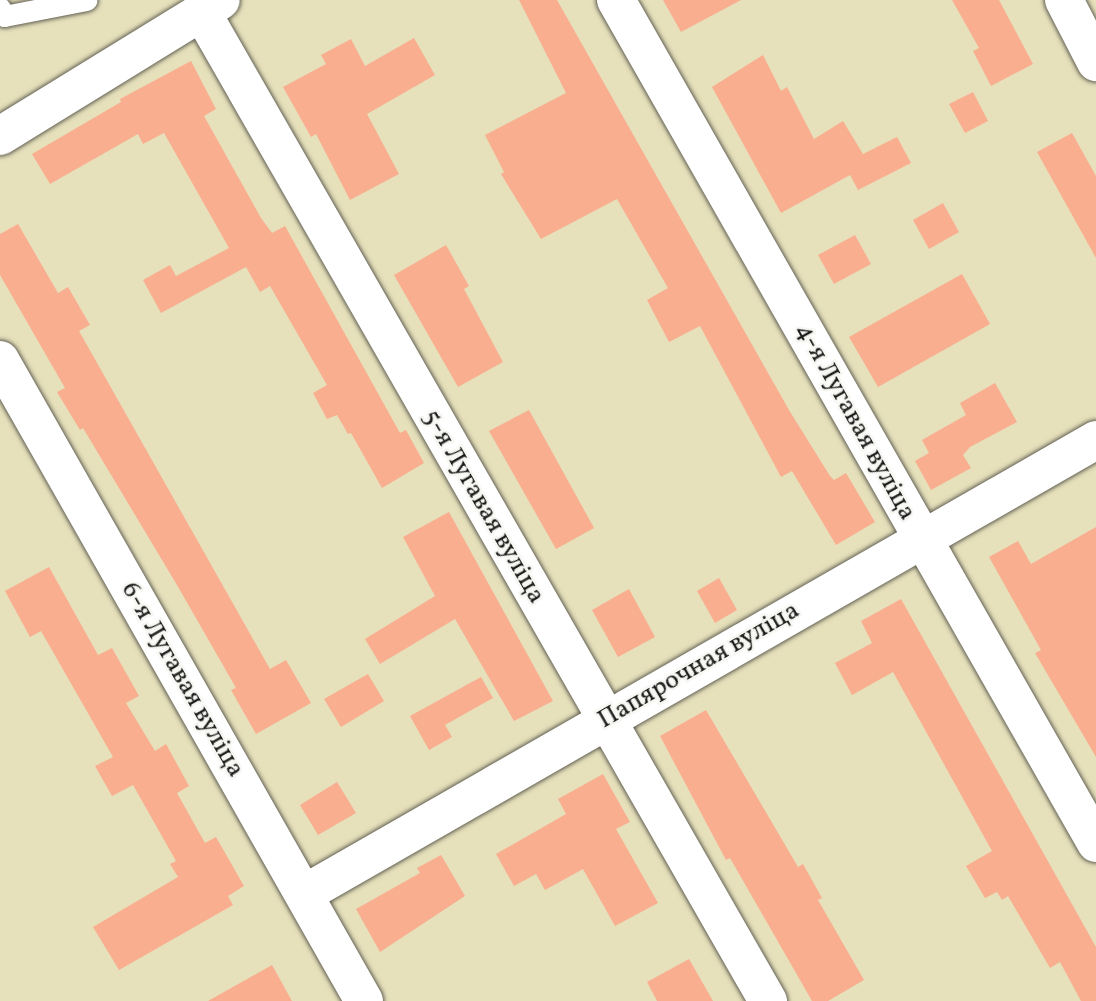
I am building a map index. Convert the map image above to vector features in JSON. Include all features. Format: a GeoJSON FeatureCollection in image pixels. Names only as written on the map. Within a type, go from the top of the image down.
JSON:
{"type":"FeatureCollection","features":[{"type":"Feature","properties":{"kind":"street","name":"4-я Лугавая вуліца"},"geometry":{"type":"LineString","coordinates":[[616,0],[1096,843]]}},
{"type":"Feature","properties":{"kind":"street"},"geometry":{"type":"LineString","coordinates":[[1071,2],[1096,62]]}},
{"type":"Feature","properties":{"kind":"street"},"geometry":{"type":"LineString","coordinates":[[0,136],[211,6]]}},
{"type":"Feature","properties":{"kind":"street","name":"5-я Лугавая вуліца"},"geometry":{"type":"LineString","coordinates":[[211,6],[605,720],[768,1001]]}},
{"type":"Feature","properties":{"kind":"street","name":"6-я Лугавая вуліца"},"geometry":{"type":"LineString","coordinates":[[0,360],[364,1001]]}},
{"type":"Feature","properties":{"kind":"street","name":"Папярочная вуліца"},"geometry":{"type":"LineString","coordinates":[[304,894],[920,537],[1096,440]]}},
{"type":"Feature","properties":{"kind":"lane"},"geometry":{"type":"LineString","coordinates":[[0,8],[4,16],[86,0]]}},
{"type":"Feature","properties":{"kind":"building"},"geometry":{"type":"Polygon","coordinates":[[[519,0],[557,0],[789,410],[830,476],[834,480],[846,473],[875,522],[836,545],[792,471],[781,477],[700,326],[669,342],[647,300],[668,288],[617,199],[541,239],[501,174],[504,172],[485,135],[566,93],[519,0]]]}},
{"type":"Feature","properties":{"kind":"building"},"geometry":{"type":"Polygon","coordinates":[[[663,0],[741,0],[681,32],[663,0]]]}},
{"type":"Feature","properties":{"kind":"building"},"geometry":{"type":"Polygon","coordinates":[[[952,0],[999,0],[1033,64],[991,86],[973,51],[979,48],[952,0]]]}},
{"type":"Feature","properties":{"kind":"building"},"geometry":{"type":"Polygon","coordinates":[[[414,38],[435,75],[367,114],[399,174],[350,200],[316,134],[311,137],[283,87],[326,64],[321,55],[351,39],[365,66],[414,38]]]}},
{"type":"Feature","properties":{"kind":"building"},"geometry":{"type":"Polygon","coordinates":[[[763,55],[781,91],[787,87],[814,139],[843,121],[863,154],[897,137],[911,163],[858,190],[850,175],[781,213],[712,87],[763,55]]]}},
{"type":"Feature","properties":{"kind":"building"},"geometry":{"type":"Polygon","coordinates":[[[191,61],[216,109],[204,116],[261,218],[272,233],[285,226],[400,433],[406,430],[424,463],[382,488],[351,433],[348,434],[337,415],[327,419],[313,393],[327,385],[270,286],[260,292],[246,267],[161,313],[143,280],[170,265],[176,276],[229,248],[164,133],[143,144],[138,134],[50,184],[32,154],[121,102],[120,99],[191,61]]]}},
{"type":"Feature","properties":{"kind":"building"},"geometry":{"type":"Polygon","coordinates":[[[973,92],[988,121],[965,133],[949,104],[973,92]]]}},
{"type":"Feature","properties":{"kind":"building"},"geometry":{"type":"Polygon","coordinates":[[[1072,133],[1096,176],[1096,258],[1037,152],[1072,133]]]}},
{"type":"Feature","properties":{"kind":"building"},"geometry":{"type":"Polygon","coordinates":[[[943,203],[959,232],[929,249],[913,220],[943,203]]]}},
{"type":"Feature","properties":{"kind":"building"},"geometry":{"type":"Polygon","coordinates":[[[18,224],[58,293],[68,287],[90,325],[79,331],[270,669],[286,660],[311,703],[256,734],[231,690],[236,688],[177,585],[83,428],[80,430],[57,392],[65,388],[0,275],[0,234],[18,224]]]}},
{"type":"Feature","properties":{"kind":"building"},"geometry":{"type":"Polygon","coordinates":[[[855,235],[871,264],[834,284],[818,255],[855,235]]]}},
{"type":"Feature","properties":{"kind":"building"},"geometry":{"type":"Polygon","coordinates":[[[446,245],[469,286],[464,289],[503,362],[458,387],[394,275],[446,245]]]}},
{"type":"Feature","properties":{"kind":"building"},"geometry":{"type":"Polygon","coordinates":[[[962,274],[990,324],[878,387],[849,337],[962,274]]]}},
{"type":"Feature","properties":{"kind":"building"},"geometry":{"type":"Polygon","coordinates":[[[995,383],[1017,422],[970,447],[963,455],[971,468],[931,490],[915,461],[929,453],[922,440],[966,415],[960,403],[995,383]]]}},
{"type":"Feature","properties":{"kind":"building"},"geometry":{"type":"Polygon","coordinates":[[[529,410],[594,528],[556,549],[489,431],[529,410]]]}},
{"type":"Feature","properties":{"kind":"building"},"geometry":{"type":"Polygon","coordinates":[[[449,512],[553,701],[514,721],[455,619],[380,664],[365,639],[435,596],[403,537],[449,512]]]}},
{"type":"Feature","properties":{"kind":"building"},"geometry":{"type":"Polygon","coordinates":[[[1096,527],[1096,757],[1035,653],[1041,650],[989,557],[1018,541],[1031,564],[1096,527]]]}},
{"type":"Feature","properties":{"kind":"building"},"geometry":{"type":"Polygon","coordinates":[[[49,567],[98,655],[112,648],[139,696],[126,703],[155,751],[166,744],[189,786],[177,793],[205,843],[216,837],[244,886],[228,896],[233,905],[119,970],[93,927],[178,877],[170,864],[176,861],[133,785],[112,796],[95,766],[113,757],[41,631],[30,637],[5,591],[49,567]]]}},
{"type":"Feature","properties":{"kind":"building"},"geometry":{"type":"Polygon","coordinates":[[[719,578],[737,610],[715,623],[697,591],[719,578]]]}},
{"type":"Feature","properties":{"kind":"building"},"geometry":{"type":"Polygon","coordinates":[[[629,589],[655,637],[618,657],[592,610],[629,589]]]}},
{"type":"Feature","properties":{"kind":"building"},"geometry":{"type":"Polygon","coordinates":[[[901,599],[1096,947],[1096,1001],[1081,1001],[1060,962],[1050,968],[1008,896],[1002,900],[997,892],[985,898],[966,866],[992,851],[893,672],[852,695],[835,663],[872,643],[861,621],[901,599]]]}},
{"type":"Feature","properties":{"kind":"building"},"geometry":{"type":"Polygon","coordinates":[[[368,674],[384,701],[341,727],[324,699],[368,674]]]}},
{"type":"Feature","properties":{"kind":"building"},"geometry":{"type":"Polygon","coordinates":[[[481,677],[493,698],[445,725],[452,737],[429,750],[410,716],[481,677]]]}},
{"type":"Feature","properties":{"kind":"building"},"geometry":{"type":"Polygon","coordinates":[[[706,710],[798,867],[803,864],[822,898],[818,900],[864,980],[828,1001],[812,1001],[730,858],[726,860],[660,736],[706,710]]]}},
{"type":"Feature","properties":{"kind":"building"},"geometry":{"type":"Polygon","coordinates":[[[603,774],[630,822],[616,829],[658,903],[615,926],[583,869],[545,890],[536,874],[514,886],[496,854],[566,814],[558,799],[603,774]]]}},
{"type":"Feature","properties":{"kind":"building"},"geometry":{"type":"Polygon","coordinates":[[[337,782],[356,813],[318,835],[300,805],[337,782]]]}},
{"type":"Feature","properties":{"kind":"building"},"geometry":{"type":"Polygon","coordinates":[[[441,855],[465,896],[380,952],[356,909],[420,873],[417,868],[441,855]]]}},
{"type":"Feature","properties":{"kind":"building"},"geometry":{"type":"Polygon","coordinates":[[[689,959],[713,1001],[657,1001],[647,982],[689,959]]]}},
{"type":"Feature","properties":{"kind":"building"},"geometry":{"type":"Polygon","coordinates":[[[272,965],[292,1001],[208,1001],[272,965]]]}}]}
